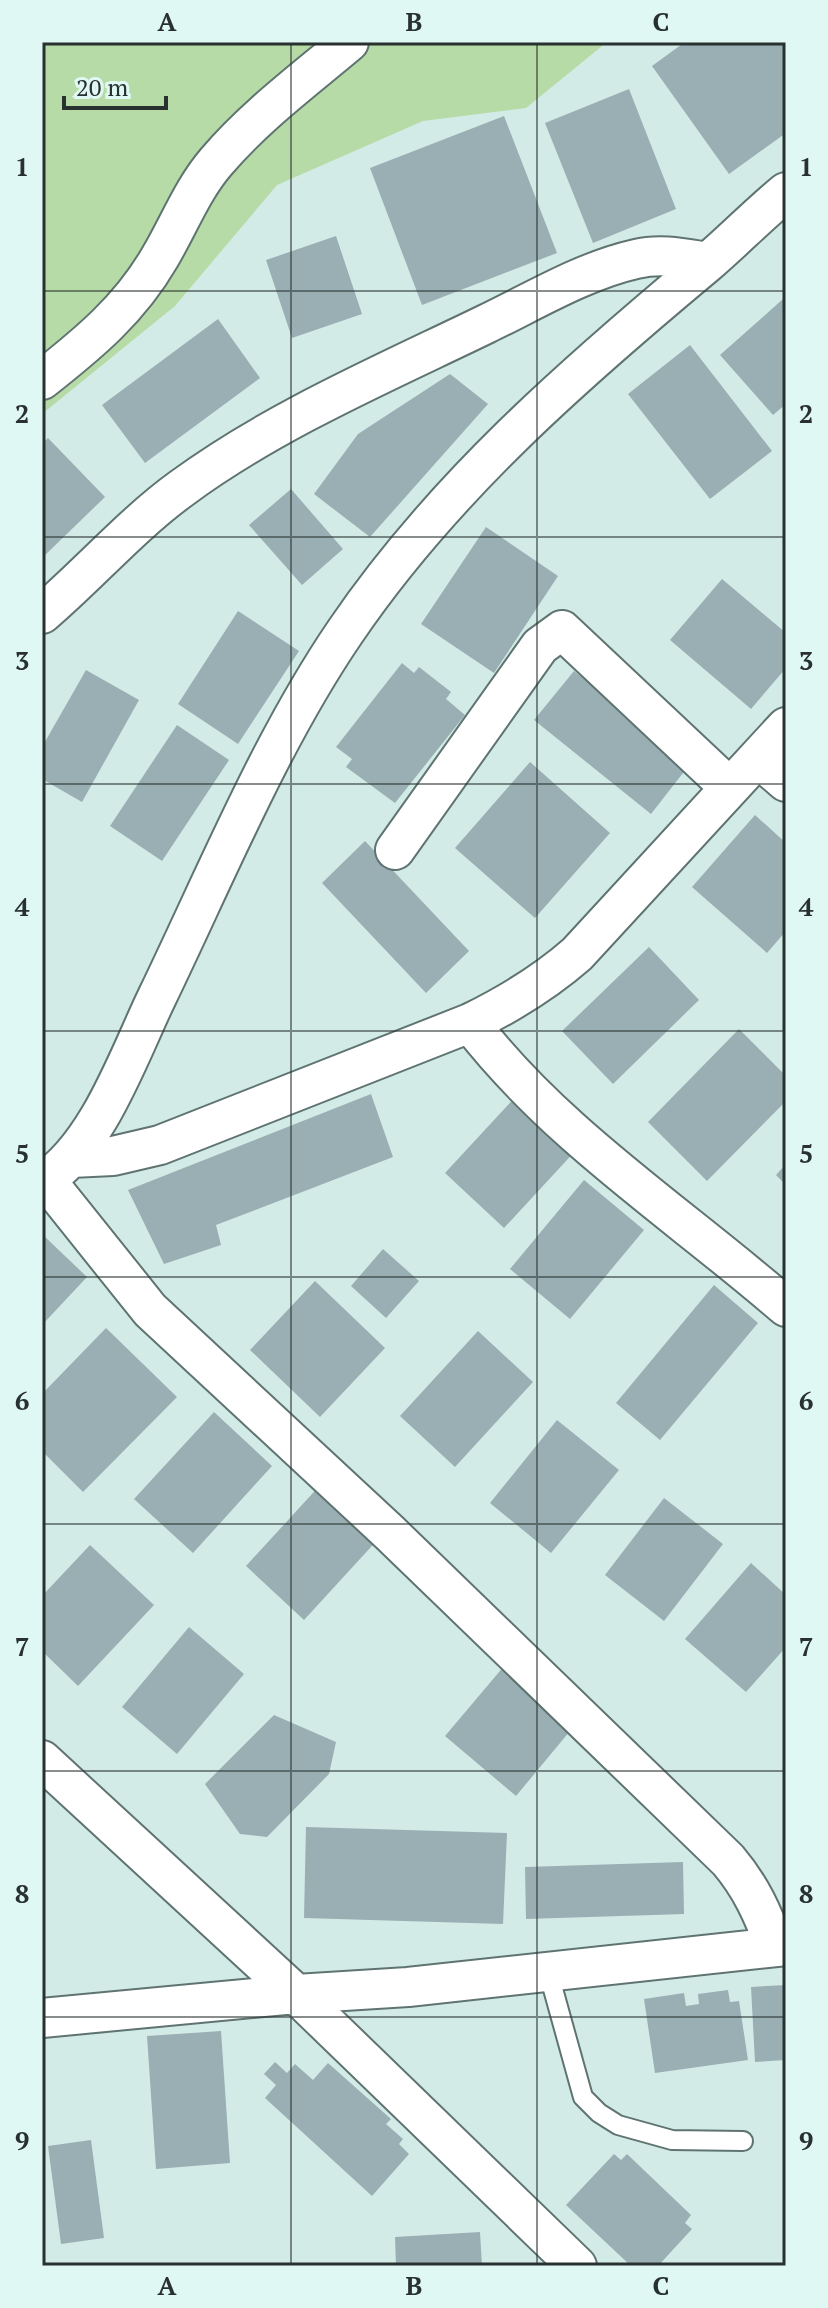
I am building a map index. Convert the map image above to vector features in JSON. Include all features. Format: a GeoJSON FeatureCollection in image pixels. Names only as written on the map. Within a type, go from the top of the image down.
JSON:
{"type":"FeatureCollection","features":[{"type":"Feature","properties":{"kind":"street"},"geometry":{"type":"LineString","coordinates":[[42,380],[118,315],[161,255],[177,222],[216,162],[251,127],[349,42]]}},
{"type":"Feature","properties":{"kind":"street"},"geometry":{"type":"LineString","coordinates":[[53,1174],[110,1095],[262,778],[301,703],[343,634],[419,534],[471,479],[585,366],[786,192]]}},
{"type":"Feature","properties":{"kind":"street"},"geometry":{"type":"LineString","coordinates":[[42,614],[127,534],[183,487],[301,416],[438,347],[607,268],[637,259],[669,255],[708,262]]}},
{"type":"Feature","properties":{"kind":"street"},"geometry":{"type":"LineString","coordinates":[[395,850],[540,646],[562,630],[729,787]]}},
{"type":"Feature","properties":{"kind":"street"},"geometry":{"type":"LineString","coordinates":[[53,1174],[160,1145],[470,1023],[539,984],[577,954],[786,727]]}},
{"type":"Feature","properties":{"kind":"street"},"geometry":{"type":"LineString","coordinates":[[758,758],[786,782]]}},
{"type":"Feature","properties":{"kind":"street"},"geometry":{"type":"LineString","coordinates":[[470,1023],[519,1082],[615,1169],[786,1307]]}},
{"type":"Feature","properties":{"kind":"street"},"geometry":{"type":"LineString","coordinates":[[42,2018],[296,1994],[408,1987],[781,1946],[748,1883],[706,1837],[390,1533],[150,1310],[53,1174]]}},
{"type":"Feature","properties":{"kind":"street"},"geometry":{"type":"LineString","coordinates":[[42,1760],[296,1994],[577,2266]]}},
{"type":"Feature","properties":{"kind":"lane"},"geometry":{"type":"LineString","coordinates":[[548,1971],[583,2097],[599,2113],[618,2125],[672,2140],[743,2141]]}},
{"type":"Feature","properties":{"kind":"green space"},"geometry":{"type":"Polygon","coordinates":[[[42,42],[607,42],[526,108],[423,121],[277,185],[175,306],[42,414],[42,42]]]}},
{"type":"Feature","properties":{"kind":"building"},"geometry":{"type":"Polygon","coordinates":[[[685,42],[786,42],[786,133],[729,174],[652,66],[685,42]]]}},
{"type":"Feature","properties":{"kind":"building"},"geometry":{"type":"Polygon","coordinates":[[[629,89],[676,209],[593,243],[545,123],[629,89]]]}},
{"type":"Feature","properties":{"kind":"building"},"geometry":{"type":"Polygon","coordinates":[[[504,116],[557,253],[422,305],[370,168],[504,116]]]}},
{"type":"Feature","properties":{"kind":"building"},"geometry":{"type":"Polygon","coordinates":[[[336,236],[362,314],[292,338],[266,260],[336,236]]]}},
{"type":"Feature","properties":{"kind":"building"},"geometry":{"type":"Polygon","coordinates":[[[783,299],[786,303],[786,404],[773,415],[720,355],[783,299]]]}},
{"type":"Feature","properties":{"kind":"building"},"geometry":{"type":"Polygon","coordinates":[[[218,319],[260,378],[145,463],[102,405],[218,319]]]}},
{"type":"Feature","properties":{"kind":"building"},"geometry":{"type":"Polygon","coordinates":[[[690,345],[772,451],[710,499],[628,394],[690,345]]]}},
{"type":"Feature","properties":{"kind":"building"},"geometry":{"type":"Polygon","coordinates":[[[450,374],[488,404],[370,537],[314,494],[358,434],[450,374]]]}},
{"type":"Feature","properties":{"kind":"building"},"geometry":{"type":"Polygon","coordinates":[[[48,438],[105,497],[42,558],[42,444],[48,438]]]}},
{"type":"Feature","properties":{"kind":"building"},"geometry":{"type":"Polygon","coordinates":[[[291,489],[343,549],[302,585],[249,525],[291,489]]]}},
{"type":"Feature","properties":{"kind":"building"},"geometry":{"type":"Polygon","coordinates":[[[486,527],[558,576],[494,673],[421,624],[486,527]]]}},
{"type":"Feature","properties":{"kind":"building"},"geometry":{"type":"Polygon","coordinates":[[[722,579],[786,633],[786,668],[751,709],[670,640],[722,579]]]}},
{"type":"Feature","properties":{"kind":"building"},"geometry":{"type":"Polygon","coordinates":[[[238,611],[299,651],[238,744],[178,704],[238,611]]]}},
{"type":"Feature","properties":{"kind":"building"},"geometry":{"type":"Polygon","coordinates":[[[402,663],[414,673],[419,667],[451,692],[446,699],[465,715],[395,803],[346,767],[352,759],[336,747],[402,663]]]}},
{"type":"Feature","properties":{"kind":"building"},"geometry":{"type":"Polygon","coordinates":[[[86,670],[139,700],[82,802],[42,779],[42,747],[86,670]]]}},
{"type":"Feature","properties":{"kind":"building"},"geometry":{"type":"Polygon","coordinates":[[[574,671],[690,764],[651,814],[534,720],[574,671]]]}},
{"type":"Feature","properties":{"kind":"building"},"geometry":{"type":"Polygon","coordinates":[[[177,725],[229,760],[162,861],[110,826],[177,725]]]}},
{"type":"Feature","properties":{"kind":"building"},"geometry":{"type":"Polygon","coordinates":[[[530,762],[610,833],[535,918],[455,848],[530,762]]]}},
{"type":"Feature","properties":{"kind":"building"},"geometry":{"type":"Polygon","coordinates":[[[755,815],[786,843],[786,931],[767,953],[692,887],[755,815]]]}},
{"type":"Feature","properties":{"kind":"building"},"geometry":{"type":"Polygon","coordinates":[[[365,841],[469,951],[426,993],[322,883],[365,841]]]}},
{"type":"Feature","properties":{"kind":"building"},"geometry":{"type":"Polygon","coordinates":[[[649,947],[699,1000],[613,1084],[562,1031],[649,947]]]}},
{"type":"Feature","properties":{"kind":"building"},"geometry":{"type":"Polygon","coordinates":[[[739,1029],[786,1076],[786,1101],[707,1181],[648,1122],[739,1029]]]}},
{"type":"Feature","properties":{"kind":"building"},"geometry":{"type":"Polygon","coordinates":[[[519,1093],[578,1148],[504,1228],[445,1173],[519,1093]]]}},
{"type":"Feature","properties":{"kind":"building"},"geometry":{"type":"Polygon","coordinates":[[[371,1094],[393,1157],[216,1225],[221,1245],[164,1264],[128,1190],[371,1094]]]}},
{"type":"Feature","properties":{"kind":"building"},"geometry":{"type":"Polygon","coordinates":[[[786,1164],[786,1185],[776,1175],[786,1164]]]}},
{"type":"Feature","properties":{"kind":"building"},"geometry":{"type":"Polygon","coordinates":[[[584,1180],[644,1230],[570,1319],[510,1269],[584,1180]]]}},
{"type":"Feature","properties":{"kind":"building"},"geometry":{"type":"Polygon","coordinates":[[[42,1234],[87,1277],[42,1325],[42,1234]]]}},
{"type":"Feature","properties":{"kind":"building"},"geometry":{"type":"Polygon","coordinates":[[[383,1249],[419,1281],[386,1318],[351,1286],[383,1249]]]}},
{"type":"Feature","properties":{"kind":"building"},"geometry":{"type":"Polygon","coordinates":[[[315,1281],[385,1348],[320,1417],[250,1350],[315,1281]]]}},
{"type":"Feature","properties":{"kind":"building"},"geometry":{"type":"Polygon","coordinates":[[[714,1285],[758,1323],[660,1440],[616,1403],[714,1285]]]}},
{"type":"Feature","properties":{"kind":"building"},"geometry":{"type":"Polygon","coordinates":[[[106,1328],[177,1397],[83,1492],[42,1451],[42,1394],[106,1328]]]}},
{"type":"Feature","properties":{"kind":"building"},"geometry":{"type":"Polygon","coordinates":[[[478,1331],[533,1382],[455,1467],[400,1416],[478,1331]]]}},
{"type":"Feature","properties":{"kind":"building"},"geometry":{"type":"Polygon","coordinates":[[[214,1412],[272,1466],[193,1553],[134,1499],[214,1412]]]}},
{"type":"Feature","properties":{"kind":"building"},"geometry":{"type":"Polygon","coordinates":[[[557,1420],[619,1470],[551,1553],[490,1503],[557,1420]]]}},
{"type":"Feature","properties":{"kind":"building"},"geometry":{"type":"Polygon","coordinates":[[[323,1482],[381,1536],[304,1620],[246,1566],[323,1482]]]}},
{"type":"Feature","properties":{"kind":"building"},"geometry":{"type":"Polygon","coordinates":[[[664,1498],[723,1544],[664,1621],[605,1575],[664,1498]]]}},
{"type":"Feature","properties":{"kind":"building"},"geometry":{"type":"Polygon","coordinates":[[[90,1545],[154,1605],[78,1686],[42,1651],[42,1596],[90,1545]]]}},
{"type":"Feature","properties":{"kind":"building"},"geometry":{"type":"Polygon","coordinates":[[[751,1563],[786,1595],[786,1647],[746,1692],[685,1639],[751,1563]]]}},
{"type":"Feature","properties":{"kind":"building"},"geometry":{"type":"Polygon","coordinates":[[[189,1627],[244,1674],[177,1754],[122,1707],[189,1627]]]}},
{"type":"Feature","properties":{"kind":"building"},"geometry":{"type":"Polygon","coordinates":[[[505,1665],[575,1725],[516,1796],[445,1736],[505,1665]]]}},
{"type":"Feature","properties":{"kind":"building"},"geometry":{"type":"Polygon","coordinates":[[[274,1715],[336,1742],[329,1774],[267,1837],[240,1834],[205,1784],[274,1715]]]}},
{"type":"Feature","properties":{"kind":"building"},"geometry":{"type":"Polygon","coordinates":[[[306,1827],[507,1833],[503,1924],[304,1918],[306,1827]]]}},
{"type":"Feature","properties":{"kind":"building"},"geometry":{"type":"Polygon","coordinates":[[[683,1862],[684,1914],[526,1919],[525,1867],[683,1862]]]}},
{"type":"Feature","properties":{"kind":"building"},"geometry":{"type":"Polygon","coordinates":[[[786,1985],[786,2060],[755,2062],[751,1987],[786,1985]]]}},
{"type":"Feature","properties":{"kind":"building"},"geometry":{"type":"Polygon","coordinates":[[[728,1990],[730,2002],[739,2001],[748,2060],[655,2073],[644,1999],[684,1993],[686,2006],[699,2004],[698,1994],[728,1990]]]}},
{"type":"Feature","properties":{"kind":"building"},"geometry":{"type":"Polygon","coordinates":[[[221,2031],[230,2163],[156,2169],[147,2036],[221,2031]]]}},
{"type":"Feature","properties":{"kind":"building"},"geometry":{"type":"Polygon","coordinates":[[[275,2062],[287,2073],[295,2064],[313,2080],[328,2063],[391,2119],[386,2124],[403,2139],[399,2144],[409,2154],[372,2196],[265,2098],[276,2085],[264,2074],[275,2062]]]}},
{"type":"Feature","properties":{"kind":"building"},"geometry":{"type":"Polygon","coordinates":[[[91,2140],[104,2238],[61,2244],[48,2146],[91,2140]]]}},
{"type":"Feature","properties":{"kind":"building"},"geometry":{"type":"Polygon","coordinates":[[[614,2154],[621,2160],[627,2154],[691,2215],[685,2223],[692,2229],[658,2266],[631,2266],[566,2205],[614,2154]]]}},
{"type":"Feature","properties":{"kind":"building"},"geometry":{"type":"Polygon","coordinates":[[[480,2232],[482,2266],[396,2266],[395,2237],[480,2232]]]}}]}
